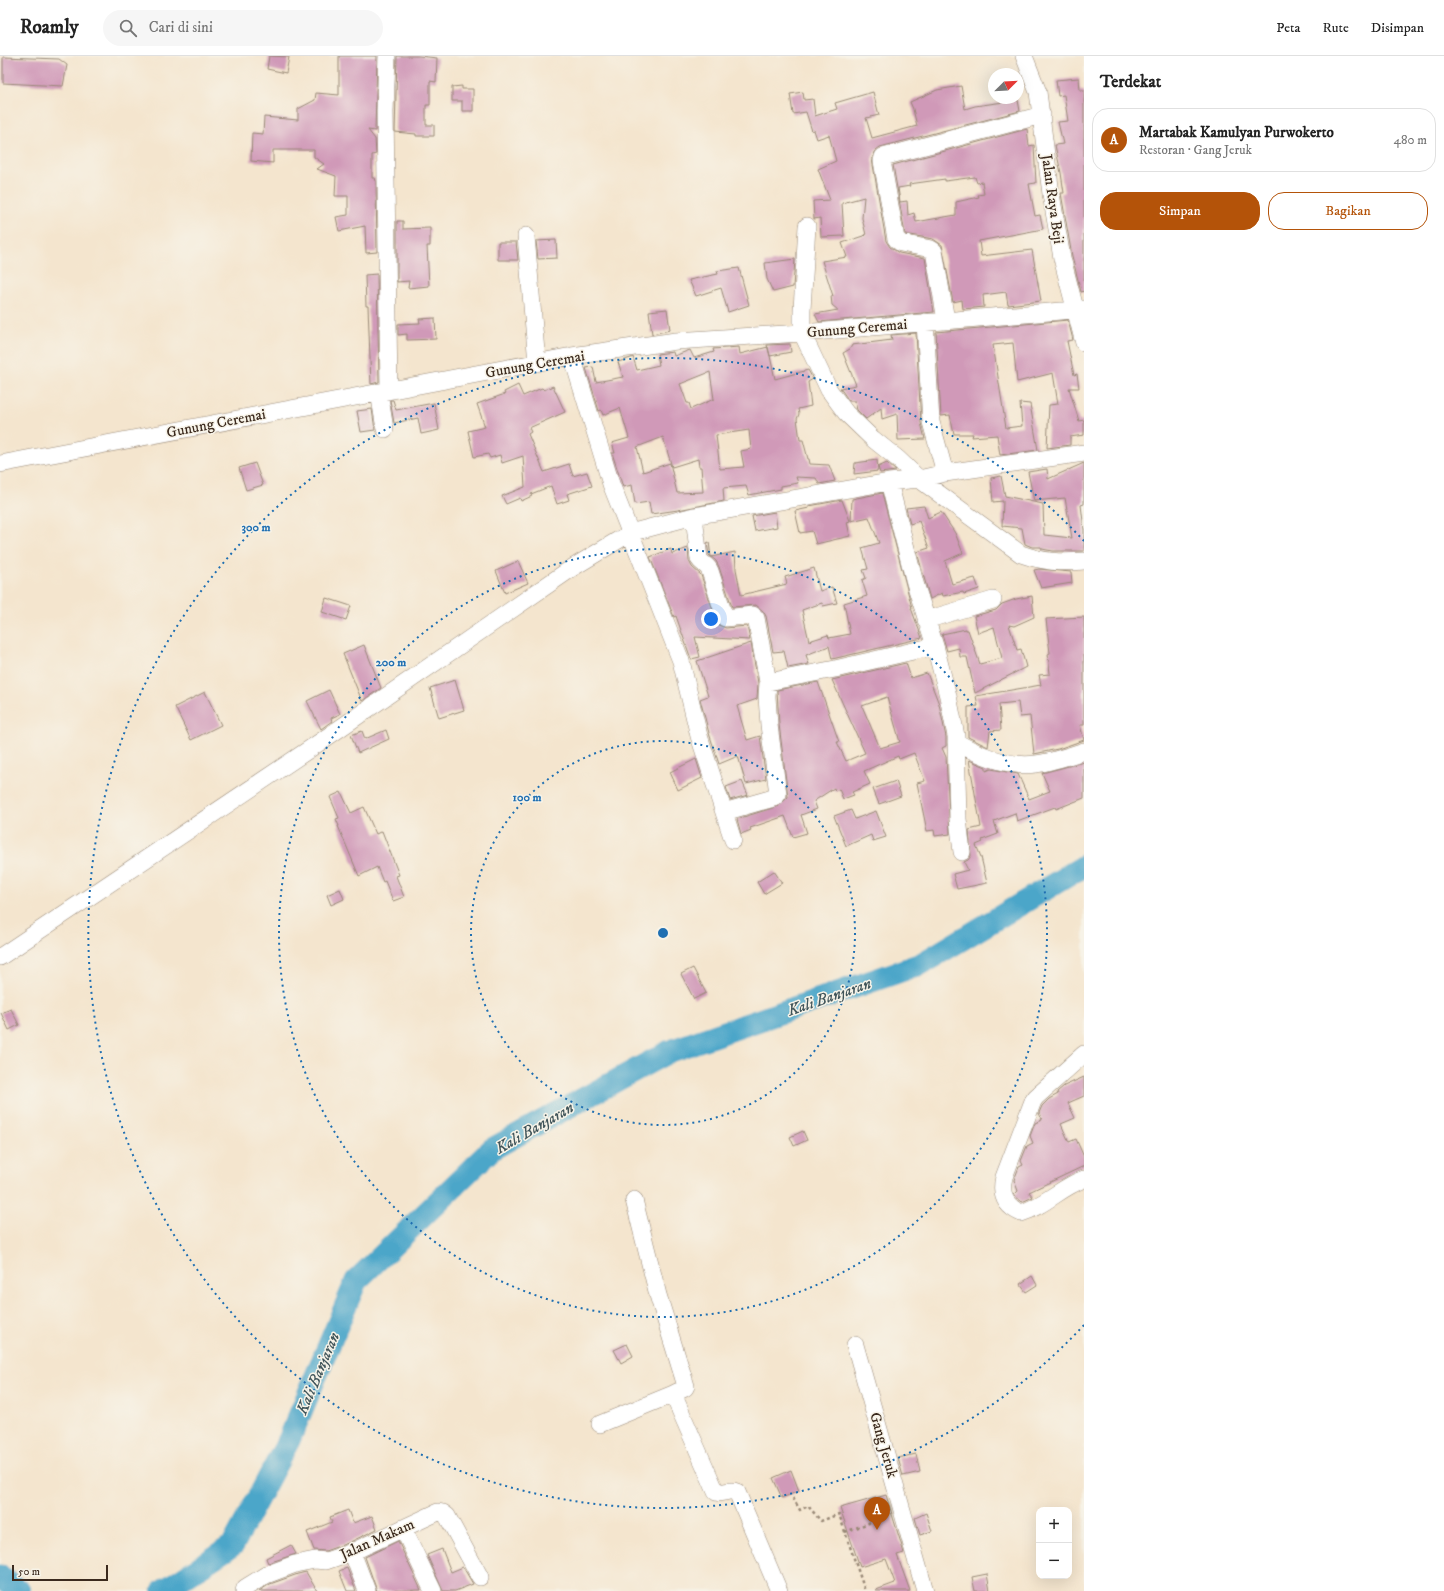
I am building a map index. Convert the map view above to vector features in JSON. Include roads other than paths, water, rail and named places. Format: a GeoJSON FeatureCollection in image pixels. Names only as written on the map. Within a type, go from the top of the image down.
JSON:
{"type":"FeatureCollection","features":[{"type":"Feature","properties":{"kind":"street"},"geometry":{"type":"LineString","coordinates":[[385,429],[385,112],[387,56]]}},
{"type":"Feature","properties":{"kind":"street","name":"Jalan Raya Beji"},"geometry":{"type":"LineString","coordinates":[[1024,56],[1038,92],[1051,194],[1062,258],[1080,310],[1084,343]]}},
{"type":"Feature","properties":{"kind":"street"},"geometry":{"type":"LineString","coordinates":[[946,320],[934,251],[931,249],[900,243],[896,238],[882,161],[883,156],[1042,116]]}},
{"type":"Feature","properties":{"kind":"street"},"geometry":{"type":"LineString","coordinates":[[807,226],[802,334],[829,390],[846,412],[873,439],[898,459],[929,477],[1021,554],[1038,560],[1062,563],[1084,562]]}},
{"type":"Feature","properties":{"kind":"street"},"geometry":{"type":"LineString","coordinates":[[526,236],[537,363]]}},
{"type":"Feature","properties":{"kind":"street","name":"Gunung Ceremai"},"geometry":{"type":"LineString","coordinates":[[0,464],[572,356],[676,341],[802,334],[946,320],[1080,310]]}},
{"type":"Feature","properties":{"kind":"street"},"geometry":{"type":"LineString","coordinates":[[925,322],[932,422],[929,477]]}},
{"type":"Feature","properties":{"kind":"street"},"geometry":{"type":"LineString","coordinates":[[572,356],[612,484],[681,662],[699,736],[733,840]]}},
{"type":"Feature","properties":{"kind":"street"},"geometry":{"type":"LineString","coordinates":[[0,957],[320,742],[572,568],[630,533],[694,516],[889,482],[1084,453]]}},
{"type":"Feature","properties":{"kind":"street"},"geometry":{"type":"LineString","coordinates":[[889,482],[915,583],[935,646],[948,696],[956,742],[958,819],[962,852]]}},
{"type":"Feature","properties":{"kind":"street"},"geometry":{"type":"LineString","coordinates":[[694,516],[699,559],[710,571],[725,618],[753,615],[756,618],[768,682],[767,697],[769,725],[778,794],[770,799],[724,812]]}},
{"type":"Feature","properties":{"kind":"street"},"geometry":{"type":"LineString","coordinates":[[926,620],[993,600]]}},
{"type":"Feature","properties":{"kind":"street"},"geometry":{"type":"LineString","coordinates":[[768,682],[835,669],[935,646]]}},
{"type":"Feature","properties":{"kind":"street"},"geometry":{"type":"LineString","coordinates":[[956,742],[976,754],[1023,765],[1046,762],[1084,751]]}},
{"type":"Feature","properties":{"kind":"street"},"geometry":{"type":"LineString","coordinates":[[1084,1054],[1033,1101],[1004,1177],[1002,1186],[1003,1196],[1009,1207],[1021,1213],[1033,1210],[1063,1190],[1084,1179]]}},
{"type":"Feature","properties":{"kind":"street"},"geometry":{"type":"LineString","coordinates":[[600,1424],[673,1394],[685,1388],[686,1383],[658,1295],[634,1200]]}},
{"type":"Feature","properties":{"kind":"street","name":"Gang Jeruk"},"geometry":{"type":"LineString","coordinates":[[855,1345],[903,1508],[925,1591]]}},
{"type":"Feature","properties":{"kind":"street"},"geometry":{"type":"LineString","coordinates":[[673,1394],[716,1492],[720,1494],[732,1490],[737,1492],[779,1591]]}},
{"type":"Feature","properties":{"kind":"street","name":"Jalan Makam"},"geometry":{"type":"LineString","coordinates":[[244,1591],[249,1584],[266,1575],[295,1564],[315,1560],[326,1561],[352,1552],[438,1512],[443,1512],[447,1516],[480,1578]]}},
{"type":"Feature","properties":{"kind":"street"},"geometry":{"type":"LineString","coordinates":[[403,1528],[432,1591]]}},
{"type":"Feature","properties":{"kind":"street"},"geometry":{"type":"LineString","coordinates":[[352,1552],[367,1591]]}},
{"type":"Feature","properties":{"kind":"waterway","name":"Kali Banjaran"},"geometry":{"type":"LineString","coordinates":[[163,1591],[233,1545],[289,1440],[356,1281],[492,1149],[670,1051],[921,964],[1084,866]]}},
{"type":"Feature","properties":{"kind":"waterway","name":"Kali Banjaran"},"geometry":{"type":"LineString","coordinates":[[0,1576],[19,1591]]}},
{"type":"Feature","properties":{"kind":"place","name":"Martabak Kamulyan Purwokerto"},"geometry":{"type":"Point","coordinates":[877,1530]}}]}
